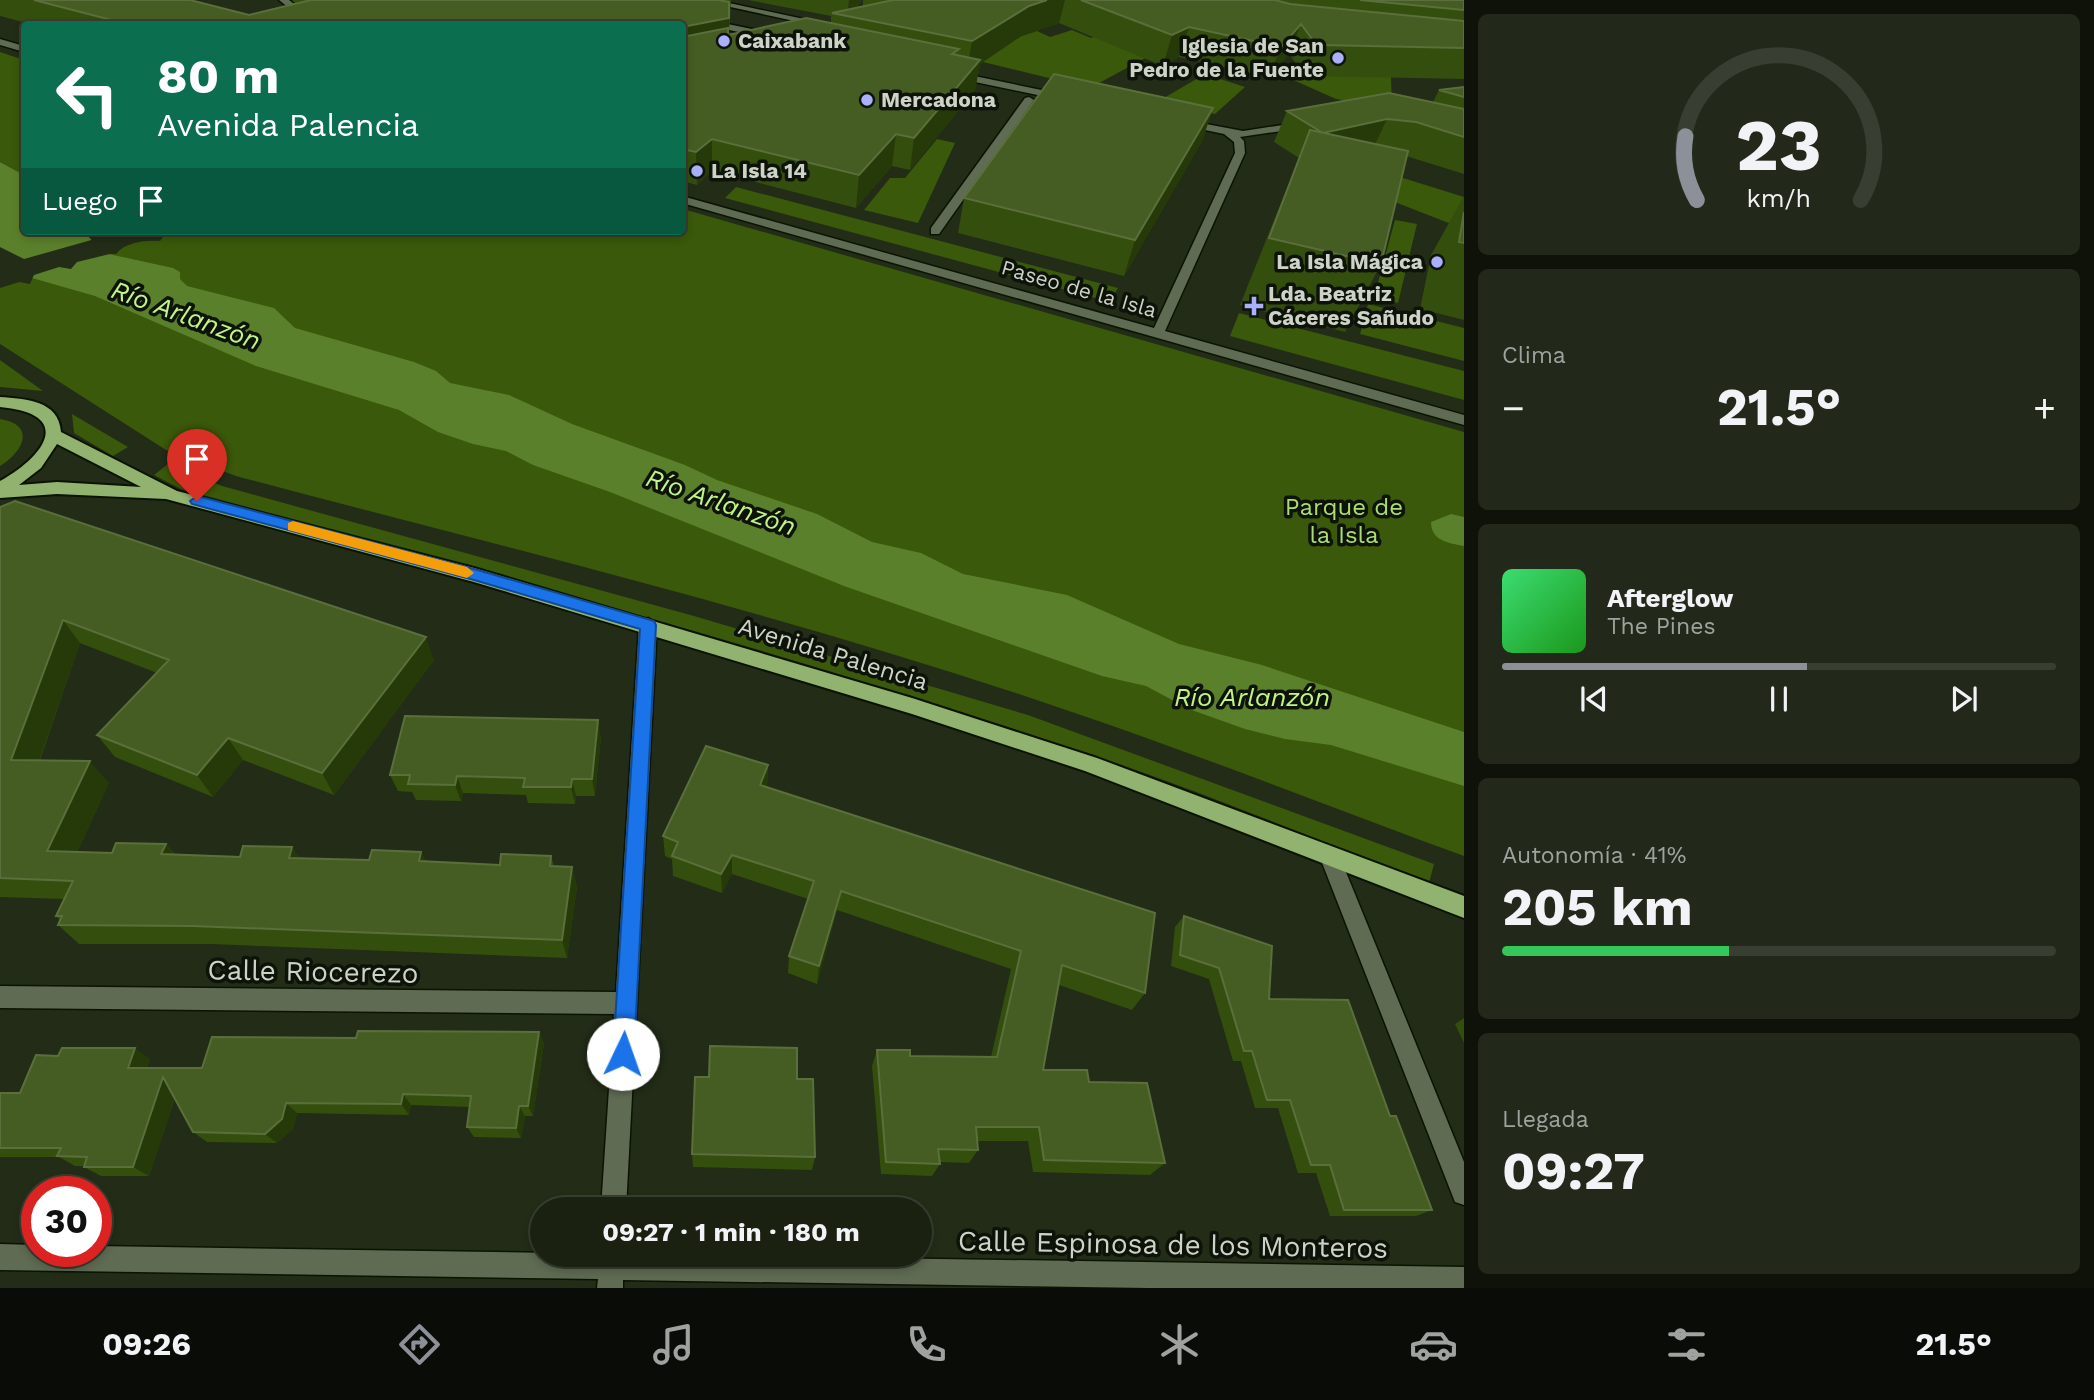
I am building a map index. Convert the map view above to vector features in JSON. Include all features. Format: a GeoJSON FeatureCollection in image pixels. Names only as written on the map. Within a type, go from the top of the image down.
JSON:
{"type":"FeatureCollection","features":[{"type":"Feature","properties":{"kind":"highway"},"geometry":{"type":"LineString","coordinates":[[0,402],[39,409],[54,425],[54,435],[41,460],[27,473],[0,490]]}},
{"type":"Feature","properties":{"kind":"highway"},"geometry":{"type":"LineString","coordinates":[[54,435],[80,451],[173,495]]}},
{"type":"Feature","properties":{"kind":"highway"},"geometry":{"type":"LineString","coordinates":[[0,490],[57,488],[173,495]]}},
{"type":"Feature","properties":{"kind":"highway","name":"Avenida Palencia"},"geometry":{"type":"LineString","coordinates":[[173,495],[474,575],[899,702],[1090,764],[1464,907]]}},
{"type":"Feature","properties":{"kind":"street"},"geometry":{"type":"LineString","coordinates":[[283,0],[310,21]]}},
{"type":"Feature","properties":{"kind":"street"},"geometry":{"type":"LineString","coordinates":[[702,0],[800,25],[836,26]]}},
{"type":"Feature","properties":{"kind":"street"},"geometry":{"type":"LineString","coordinates":[[703,22],[777,41],[763,47]]}},
{"type":"Feature","properties":{"kind":"street"},"geometry":{"type":"LineString","coordinates":[[0,42],[21,48]]}},
{"type":"Feature","properties":{"kind":"street"},"geometry":{"type":"LineString","coordinates":[[939,71],[1080,101]]}},
{"type":"Feature","properties":{"kind":"street"},"geometry":{"type":"LineString","coordinates":[[935,231],[1029,100]]}},
{"type":"Feature","properties":{"kind":"street"},"geometry":{"type":"LineString","coordinates":[[1175,121],[1251,134],[1309,124]]}},
{"type":"Feature","properties":{"kind":"street"},"geometry":{"type":"LineString","coordinates":[[1158,333],[1240,153],[1239,141],[1228,132]]}},
{"type":"Feature","properties":{"kind":"street","name":"Paseo de la Isla"},"geometry":{"type":"LineString","coordinates":[[686,200],[1464,420]]}},
{"type":"Feature","properties":{"kind":"street"},"geometry":{"type":"LineString","coordinates":[[615,1197],[648,625]]}},
{"type":"Feature","properties":{"kind":"street"},"geometry":{"type":"LineString","coordinates":[[1329,855],[1464,1193]]}},
{"type":"Feature","properties":{"kind":"street","name":"Calle Riocerezo"},"geometry":{"type":"LineString","coordinates":[[0,997],[626,1003]]}},
{"type":"Feature","properties":{"kind":"street","name":"Calle Espinosa de los Monteros"},"geometry":{"type":"LineString","coordinates":[[0,1257],[611,1270],[1464,1280]]}},
{"type":"Feature","properties":{"kind":"green space"},"geometry":{"type":"Polygon","coordinates":[[[1072,30],[1091,38],[1098,35],[1147,57],[1090,88],[983,62],[976,51],[1037,31],[1050,37],[1072,30]]]}},
{"type":"Feature","properties":{"kind":"green space"},"geometry":{"type":"Polygon","coordinates":[[[0,52],[21,59],[21,173],[0,162],[0,52]]]}},
{"type":"Feature","properties":{"kind":"green space"},"geometry":{"type":"Polygon","coordinates":[[[1205,74],[1245,87],[1215,114],[1157,102],[1205,74]]]}},
{"type":"Feature","properties":{"kind":"green space"},"geometry":{"type":"Polygon","coordinates":[[[1282,75],[1391,77],[1392,109],[1336,99],[1282,75]]]}},
{"type":"Feature","properties":{"kind":"green space"},"geometry":{"type":"Polygon","coordinates":[[[937,139],[955,143],[918,223],[864,210],[890,178],[905,178],[937,139]]]}},
{"type":"Feature","properties":{"kind":"green space"},"geometry":{"type":"Polygon","coordinates":[[[1355,163],[1464,197],[1464,229],[1341,181],[1355,163]]]}},
{"type":"Feature","properties":{"kind":"green space"},"geometry":{"type":"Polygon","coordinates":[[[736,187],[1118,288],[1110,302],[725,198],[736,187]]]}},
{"type":"Feature","properties":{"kind":"green space","name":"Parque de la Isla"},"geometry":{"type":"Polygon","coordinates":[[[686,210],[1464,432],[1464,856],[1168,746],[967,677],[655,586],[236,476],[166,450],[0,344],[0,288],[19,282],[30,284],[33,276],[71,269],[104,253],[116,254],[136,243],[160,241],[164,235],[686,235],[686,210]]]}},
{"type":"Feature","properties":{"kind":"green space"},"geometry":{"type":"Polygon","coordinates":[[[1395,220],[1417,224],[1398,303],[1374,297],[1395,220]]]}},
{"type":"Feature","properties":{"kind":"green space"},"geometry":{"type":"Polygon","coordinates":[[[1368,304],[1464,328],[1464,361],[1360,334],[1368,304]]]}},
{"type":"Feature","properties":{"kind":"green space"},"geometry":{"type":"Polygon","coordinates":[[[1239,313],[1464,371],[1464,400],[1230,336],[1239,313]]]}},
{"type":"Feature","properties":{"kind":"green space"},"geometry":{"type":"Polygon","coordinates":[[[0,360],[43,391],[0,387],[0,360]]]}},
{"type":"Feature","properties":{"kind":"green space"},"geometry":{"type":"Polygon","coordinates":[[[72,414],[128,447],[113,456],[74,433],[72,414]]]}},
{"type":"Feature","properties":{"kind":"green space"},"geometry":{"type":"Polygon","coordinates":[[[0,419],[19,427],[22,440],[15,454],[0,466],[0,419]]]}},
{"type":"Feature","properties":{"kind":"green space"},"geometry":{"type":"Polygon","coordinates":[[[168,464],[222,486],[694,616],[1028,715],[1434,864],[1429,883],[1171,783],[972,715],[747,646],[181,489],[154,475],[168,464]]]}},
{"type":"Feature","properties":{"kind":"water","name":"Río Arlanzón"},"geometry":{"type":"Polygon","coordinates":[[[0,162],[21,173],[21,235],[87,235],[104,253],[173,268],[180,272],[180,279],[187,286],[274,308],[295,328],[414,362],[436,371],[450,383],[509,395],[572,424],[685,465],[717,480],[817,514],[872,542],[921,553],[963,574],[1067,595],[1179,644],[1262,665],[1464,732],[1464,786],[1331,745],[1285,739],[1245,729],[1189,709],[1146,686],[1102,676],[844,586],[610,492],[533,465],[506,451],[473,444],[438,432],[399,410],[256,366],[95,296],[32,278],[24,259],[0,247],[0,162]]]}},
{"type":"Feature","properties":{"kind":"water"},"geometry":{"type":"Polygon","coordinates":[[[1451,514],[1464,517],[1464,546],[1442,540],[1434,533],[1431,522],[1451,514]]]}},
{"type":"Feature","properties":{"kind":"pier"},"geometry":{"type":"Polygon","coordinates":[[[95,239],[106,250],[118,252],[77,262],[71,269],[59,267],[34,275],[31,281],[22,263],[17,261],[95,239]]]}},
{"type":"Feature","properties":{"kind":"building"},"geometry":{"type":"Polygon","coordinates":[[[34,0],[190,0],[249,15],[311,0],[729,2],[729,18],[686,26],[686,21],[115,21],[34,0]]]}},
{"type":"Feature","properties":{"kind":"building"},"geometry":{"type":"Polygon","coordinates":[[[893,0],[1047,0],[1029,6],[972,41],[832,13],[893,0]]]}},
{"type":"Feature","properties":{"kind":"building"},"geometry":{"type":"Polygon","coordinates":[[[1081,0],[1275,0],[1290,4],[1464,21],[1464,48],[1320,45],[1315,43],[1301,24],[1281,47],[1189,27],[1172,35],[1081,0]]]}},
{"type":"Feature","properties":{"kind":"building"},"geometry":{"type":"Polygon","coordinates":[[[1360,0],[1464,0],[1464,10],[1360,0]]]}},
{"type":"Feature","properties":{"kind":"building"},"geometry":{"type":"Polygon","coordinates":[[[806,18],[959,49],[952,54],[980,60],[914,138],[896,134],[859,175],[712,139],[696,152],[686,150],[686,36],[728,28],[728,35],[806,18]]]}},
{"type":"Feature","properties":{"kind":"building"},"geometry":{"type":"Polygon","coordinates":[[[1054,74],[1213,108],[1135,240],[964,198],[1054,74]]]}},
{"type":"Feature","properties":{"kind":"building"},"geometry":{"type":"Polygon","coordinates":[[[1464,87],[1464,97],[1439,90],[1464,87]]]}},
{"type":"Feature","properties":{"kind":"building"},"geometry":{"type":"Polygon","coordinates":[[[1389,93],[1464,109],[1464,137],[1416,122],[1387,119],[1323,133],[1287,111],[1389,93]]]}},
{"type":"Feature","properties":{"kind":"building"},"geometry":{"type":"Polygon","coordinates":[[[1310,130],[1408,151],[1381,264],[1269,238],[1310,130]]]}},
{"type":"Feature","properties":{"kind":"building"},"geometry":{"type":"Polygon","coordinates":[[[1464,212],[1464,243],[1459,242],[1464,212]]]}},
{"type":"Feature","properties":{"kind":"building"},"geometry":{"type":"Polygon","coordinates":[[[15,501],[426,637],[322,773],[228,738],[197,775],[97,735],[169,660],[63,620],[11,760],[90,761],[47,851],[112,853],[116,843],[166,844],[161,854],[240,857],[243,846],[292,847],[289,858],[369,860],[372,850],[421,852],[419,861],[500,865],[501,854],[551,856],[550,866],[572,867],[562,940],[193,926],[58,925],[62,916],[56,916],[73,881],[0,878],[0,507],[15,501]]]}},
{"type":"Feature","properties":{"kind":"building"},"geometry":{"type":"Polygon","coordinates":[[[405,716],[598,720],[592,779],[572,779],[571,787],[523,787],[525,778],[457,776],[455,785],[408,784],[410,775],[390,775],[405,716]]]}},
{"type":"Feature","properties":{"kind":"building"},"geometry":{"type":"Polygon","coordinates":[[[706,746],[768,765],[760,785],[1155,913],[1145,993],[1062,965],[1043,1070],[1087,1070],[1089,1082],[1147,1083],[1165,1163],[1044,1160],[1039,1127],[976,1127],[978,1150],[938,1149],[940,1164],[886,1162],[877,1050],[910,1050],[910,1056],[997,1057],[1021,951],[841,891],[819,966],[789,956],[814,881],[732,855],[721,874],[672,856],[678,842],[663,836],[706,746]]]}},
{"type":"Feature","properties":{"kind":"building"},"geometry":{"type":"Polygon","coordinates":[[[1184,916],[1272,946],[1269,999],[1348,1000],[1390,1116],[1396,1116],[1432,1210],[1344,1210],[1330,1165],[1311,1165],[1290,1100],[1267,1100],[1252,1051],[1244,1051],[1219,968],[1180,955],[1184,916]]]}},
{"type":"Feature","properties":{"kind":"building"},"geometry":{"type":"Polygon","coordinates":[[[358,1031],[539,1032],[528,1106],[519,1106],[516,1128],[467,1127],[471,1096],[403,1094],[401,1104],[286,1103],[282,1119],[265,1134],[193,1132],[163,1077],[133,1167],[84,1167],[87,1157],[57,1156],[61,1148],[0,1148],[0,1093],[20,1093],[36,1055],[58,1056],[62,1048],[135,1048],[128,1068],[202,1068],[212,1037],[356,1038],[358,1031]]]}},
{"type":"Feature","properties":{"kind":"building"},"geometry":{"type":"Polygon","coordinates":[[[710,1046],[797,1048],[797,1079],[813,1079],[815,1157],[692,1154],[695,1077],[709,1077],[710,1046]]]}},
{"type":"Feature","properties":{"kind":"slow traffic"},"geometry":{"type":"LineString","coordinates":[[293,526],[467,573]]}},
{"type":"Feature","properties":{"kind":"place","name":"Caixabank"},"geometry":{"type":"Point","coordinates":[724,41]}},
{"type":"Feature","properties":{"kind":"place","name":"Iglesia de San Pedro de la Fuente"},"geometry":{"type":"Point","coordinates":[1338,58]}},
{"type":"Feature","properties":{"kind":"place","name":"Mercadona"},"geometry":{"type":"Point","coordinates":[867,100]}},
{"type":"Feature","properties":{"kind":"place","name":"La Isla 14"},"geometry":{"type":"Point","coordinates":[697,171]}},
{"type":"Feature","properties":{"kind":"place","name":"La Isla Mágica"},"geometry":{"type":"Point","coordinates":[1437,262]}},
{"type":"Feature","properties":{"kind":"place","name":"Lda. Beatriz Cáceres Sañudo"},"geometry":{"type":"Point","coordinates":[1254,306]}},
{"type":"Feature","properties":{"kind":"route"},"geometry":{"type":"LineString","coordinates":[[197,501],[648,625],[623,1054]]}}]}
